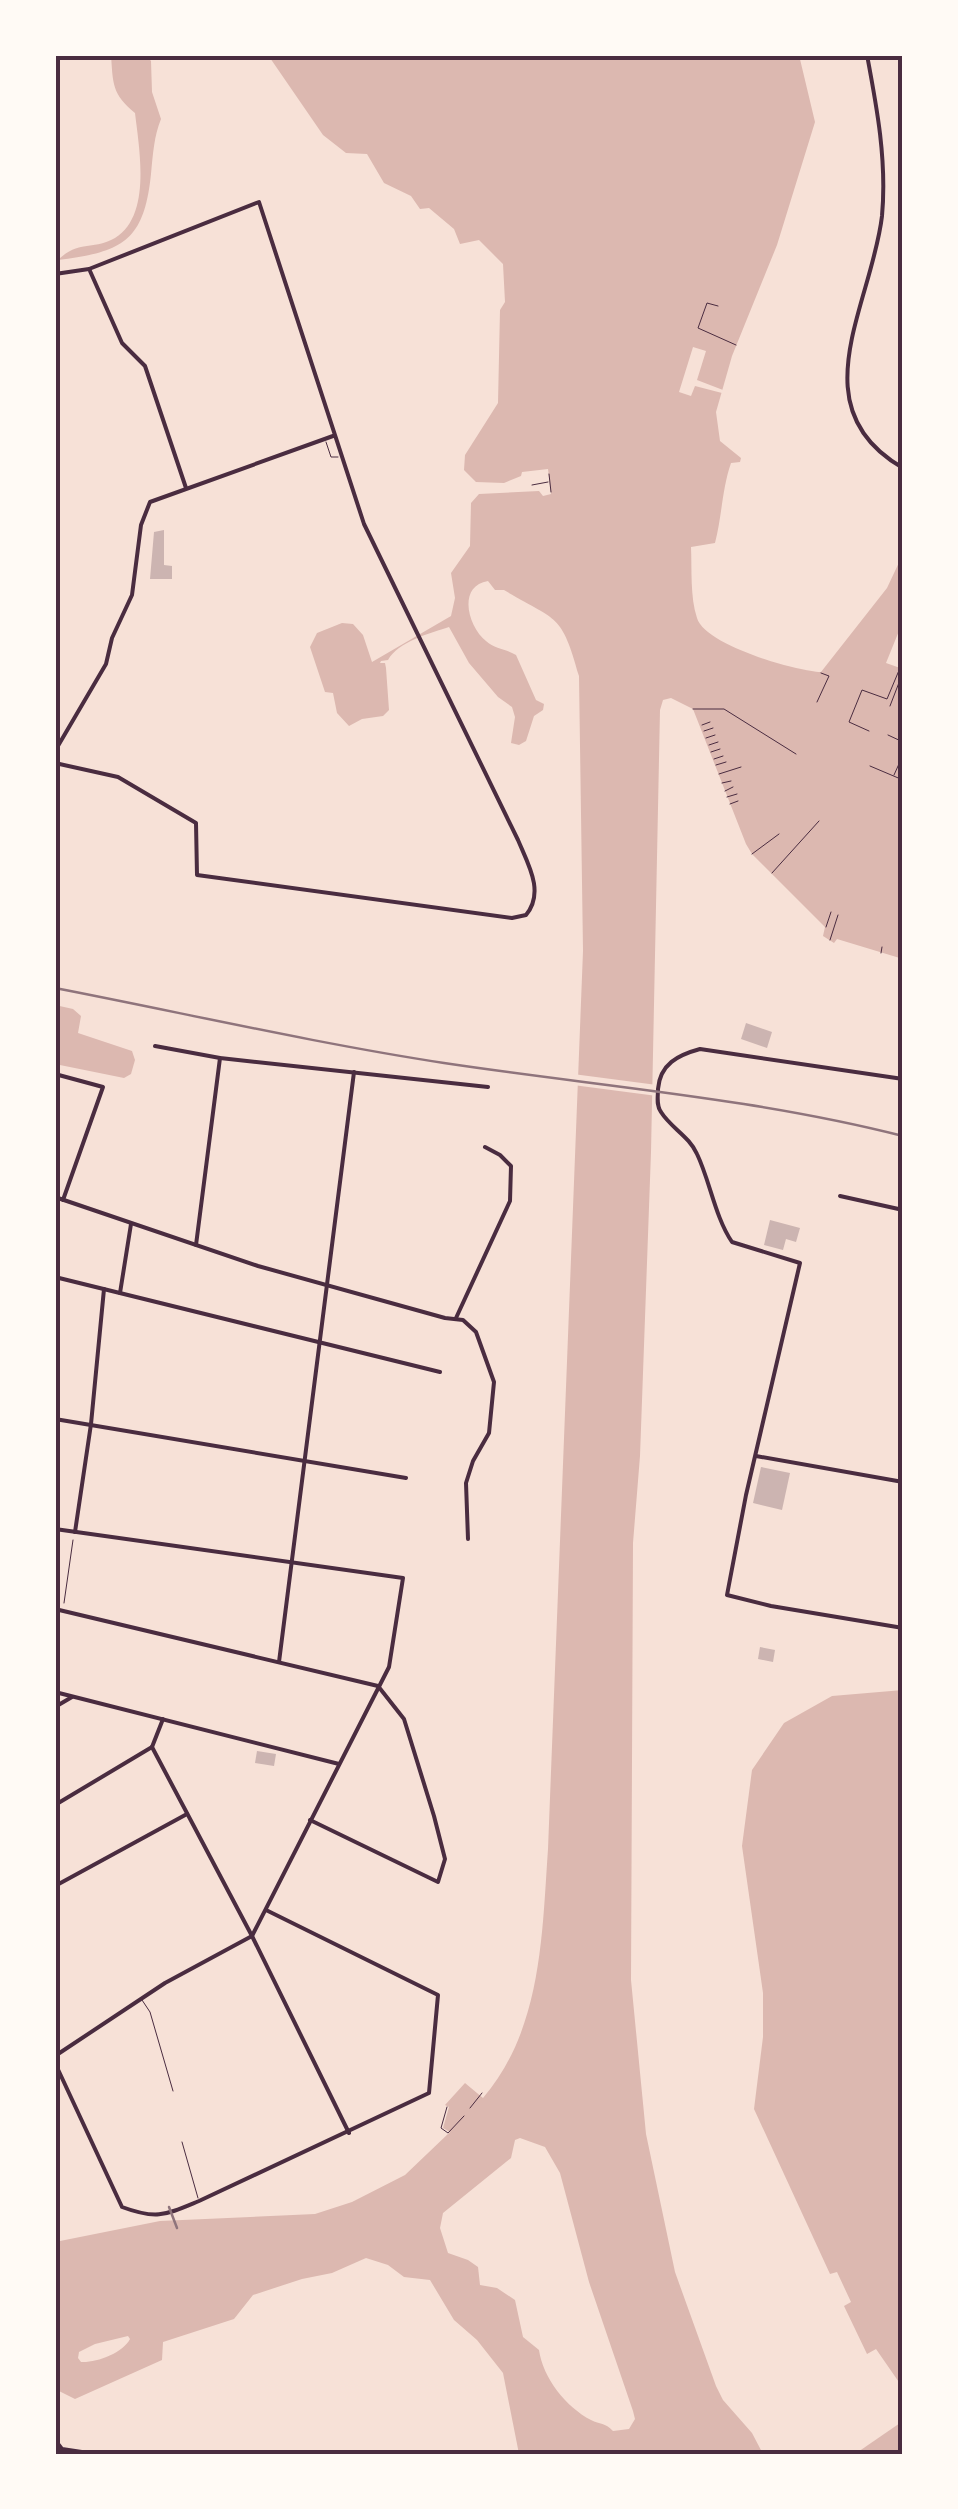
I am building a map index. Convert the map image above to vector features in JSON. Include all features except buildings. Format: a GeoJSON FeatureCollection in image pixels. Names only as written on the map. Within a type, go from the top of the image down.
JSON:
{"type":"FeatureCollection","features":[{"type":"Feature","properties":{"kind":"street"},"geometry":{"type":"LineString","coordinates":[[866,55],[880,129],[883,198],[875,252],[846,362],[846,389],[868,441],[903,468]]}},
{"type":"Feature","properties":{"kind":"street"},"geometry":{"type":"LineString","coordinates":[[55,274],[89,270],[259,202],[364,524],[518,840],[536,893],[526,915],[512,918],[197,876],[196,823],[118,777],[55,763]]}},
{"type":"Feature","properties":{"kind":"street"},"geometry":{"type":"LineString","coordinates":[[89,270],[122,343],[144,366],[186,488]]}},
{"type":"Feature","properties":{"kind":"street"},"geometry":{"type":"LineString","coordinates":[[55,751],[106,664],[112,638],[132,595],[141,525],[153,500],[334,435]]}},
{"type":"Feature","properties":{"kind":"street"},"geometry":{"type":"LineString","coordinates":[[154,1046],[220,1058],[488,1087]]}},
{"type":"Feature","properties":{"kind":"street"},"geometry":{"type":"LineString","coordinates":[[903,1079],[709,1050],[677,1056],[659,1078],[658,1102],[662,1113],[688,1138],[711,1186],[728,1236],[738,1245],[800,1263],[727,1595],[903,1628]]}},
{"type":"Feature","properties":{"kind":"street"},"geometry":{"type":"LineString","coordinates":[[196,1245],[220,1058]]}},
{"type":"Feature","properties":{"kind":"street"},"geometry":{"type":"LineString","coordinates":[[279,1662],[354,1072]]}},
{"type":"Feature","properties":{"kind":"street"},"geometry":{"type":"LineString","coordinates":[[55,1074],[104,1087],[63,1200]]}},
{"type":"Feature","properties":{"kind":"street"},"geometry":{"type":"LineString","coordinates":[[456,1318],[510,1202],[510,1166],[485,1147]]}},
{"type":"Feature","properties":{"kind":"street"},"geometry":{"type":"LineString","coordinates":[[840,1196],[903,1210]]}},
{"type":"Feature","properties":{"kind":"street"},"geometry":{"type":"LineString","coordinates":[[55,1197],[328,1287],[456,1318],[476,1332],[494,1382],[490,1432],[473,1461],[466,1483],[468,1539]]}},
{"type":"Feature","properties":{"kind":"street"},"geometry":{"type":"LineString","coordinates":[[120,1293],[131,1223]]}},
{"type":"Feature","properties":{"kind":"street"},"geometry":{"type":"LineString","coordinates":[[55,1277],[440,1372]]}},
{"type":"Feature","properties":{"kind":"street"},"geometry":{"type":"LineString","coordinates":[[75,1532],[91,1424],[104,1289]]}},
{"type":"Feature","properties":{"kind":"street"},"geometry":{"type":"LineString","coordinates":[[55,1420],[406,1478]]}},
{"type":"Feature","properties":{"kind":"street"},"geometry":{"type":"LineString","coordinates":[[756,1456],[903,1482]]}},
{"type":"Feature","properties":{"kind":"street"},"geometry":{"type":"LineString","coordinates":[[55,1529],[403,1578],[389,1667],[252,1936],[141,1999],[55,2060],[122,2207],[148,2216],[171,2212],[429,2094],[438,1995],[266,1910]]}},
{"type":"Feature","properties":{"kind":"street"},"geometry":{"type":"LineString","coordinates":[[55,1609],[378,1686],[404,1720],[424,1784],[444,1859],[438,1882],[310,1820]]}},
{"type":"Feature","properties":{"kind":"street"},"geometry":{"type":"LineString","coordinates":[[55,1692],[339,1764]]}},
{"type":"Feature","properties":{"kind":"street"},"geometry":{"type":"LineString","coordinates":[[55,1708],[73,1696]]}},
{"type":"Feature","properties":{"kind":"street"},"geometry":{"type":"LineString","coordinates":[[55,1806],[152,1746],[163,1718]]}},
{"type":"Feature","properties":{"kind":"street"},"geometry":{"type":"LineString","coordinates":[[152,1746],[349,2133]]}},
{"type":"Feature","properties":{"kind":"street"},"geometry":{"type":"LineString","coordinates":[[55,1886],[188,1814]]}},
{"type":"Feature","properties":{"kind":"street"},"geometry":{"type":"LineString","coordinates":[[55,2440],[62,2449],[95,2454]]}},
{"type":"Feature","properties":{"kind":"lane"},"geometry":{"type":"LineString","coordinates":[[324,439],[332,458],[341,456]]}},
{"type":"Feature","properties":{"kind":"lane"},"geometry":{"type":"LineString","coordinates":[[141,1999],[150,2012],[173,2091]]}},
{"type":"Feature","properties":{"kind":"lane"},"geometry":{"type":"LineString","coordinates":[[182,2142],[199,2201]]}},
{"type":"Feature","properties":{"kind":"path"},"geometry":{"type":"LineString","coordinates":[[718,306],[707,303],[698,328],[736,345]]}},
{"type":"Feature","properties":{"kind":"path"},"geometry":{"type":"LineString","coordinates":[[548,474],[551,492]]}},
{"type":"Feature","properties":{"kind":"path"},"geometry":{"type":"LineString","coordinates":[[532,484],[550,482]]}},
{"type":"Feature","properties":{"kind":"path"},"geometry":{"type":"LineString","coordinates":[[868,731],[849,722],[862,690],[888,700],[900,668]]}},
{"type":"Feature","properties":{"kind":"path"},"geometry":{"type":"LineString","coordinates":[[822,672],[836,679]]}},
{"type":"Feature","properties":{"kind":"path"},"geometry":{"type":"LineString","coordinates":[[817,702],[828,676]]}},
{"type":"Feature","properties":{"kind":"path"},"geometry":{"type":"LineString","coordinates":[[890,706],[900,680],[903,681]]}},
{"type":"Feature","properties":{"kind":"path"},"geometry":{"type":"LineString","coordinates":[[693,709],[724,709],[796,754]]}},
{"type":"Feature","properties":{"kind":"path"},"geometry":{"type":"LineString","coordinates":[[702,725],[710,722]]}},
{"type":"Feature","properties":{"kind":"path"},"geometry":{"type":"LineString","coordinates":[[704,732],[712,728]]}},
{"type":"Feature","properties":{"kind":"path"},"geometry":{"type":"LineString","coordinates":[[706,738],[715,735]]}},
{"type":"Feature","properties":{"kind":"path"},"geometry":{"type":"LineString","coordinates":[[888,735],[903,742]]}},
{"type":"Feature","properties":{"kind":"path"},"geometry":{"type":"LineString","coordinates":[[709,746],[718,742]]}},
{"type":"Feature","properties":{"kind":"path"},"geometry":{"type":"LineString","coordinates":[[711,752],[720,749]]}},
{"type":"Feature","properties":{"kind":"path"},"geometry":{"type":"LineString","coordinates":[[894,776],[903,755]]}},
{"type":"Feature","properties":{"kind":"path"},"geometry":{"type":"LineString","coordinates":[[714,759],[722,756]]}},
{"type":"Feature","properties":{"kind":"path"},"geometry":{"type":"LineString","coordinates":[[716,765],[726,762]]}},
{"type":"Feature","properties":{"kind":"path"},"geometry":{"type":"LineString","coordinates":[[870,766],[903,780]]}},
{"type":"Feature","properties":{"kind":"path"},"geometry":{"type":"LineString","coordinates":[[719,774],[741,767]]}},
{"type":"Feature","properties":{"kind":"path"},"geometry":{"type":"LineString","coordinates":[[722,783],[731,781]]}},
{"type":"Feature","properties":{"kind":"path"},"geometry":{"type":"LineString","coordinates":[[725,790],[734,787]]}},
{"type":"Feature","properties":{"kind":"path"},"geometry":{"type":"LineString","coordinates":[[727,797],[737,794]]}},
{"type":"Feature","properties":{"kind":"path"},"geometry":{"type":"LineString","coordinates":[[730,804],[738,801]]}},
{"type":"Feature","properties":{"kind":"path"},"geometry":{"type":"LineString","coordinates":[[811,815],[825,826]]}},
{"type":"Feature","properties":{"kind":"path"},"geometry":{"type":"LineString","coordinates":[[772,873],[819,821]]}},
{"type":"Feature","properties":{"kind":"path"},"geometry":{"type":"LineString","coordinates":[[752,854],[780,834]]}},
{"type":"Feature","properties":{"kind":"path"},"geometry":{"type":"LineString","coordinates":[[826,927],[831,912]]}},
{"type":"Feature","properties":{"kind":"path"},"geometry":{"type":"LineString","coordinates":[[830,940],[838,915]]}},
{"type":"Feature","properties":{"kind":"path"},"geometry":{"type":"LineString","coordinates":[[881,953],[882,948]]}},
{"type":"Feature","properties":{"kind":"path"},"geometry":{"type":"LineString","coordinates":[[63,1611],[75,1532]]}},
{"type":"Feature","properties":{"kind":"path"},"geometry":{"type":"LineString","coordinates":[[470,2108],[482,2093]]}},
{"type":"Feature","properties":{"kind":"path"},"geometry":{"type":"LineString","coordinates":[[447,2108],[441,2128],[448,2133],[464,2116]]}},
{"type":"Feature","properties":{"kind":"shaded area"},"geometry":{"type":"Polygon","coordinates":[[[111,55],[146,55],[151,61],[152,92],[161,119],[148,197],[143,215],[126,240],[99,253],[58,260],[80,247],[115,238],[127,227],[139,198],[135,113],[115,88],[111,55]]]}},
{"type":"Feature","properties":{"kind":"shaded area"},"geometry":{"type":"Polygon","coordinates":[[[268,55],[799,55],[815,122],[777,245],[732,356],[716,412],[720,441],[741,458],[740,462],[731,463],[715,543],[691,547],[697,618],[716,638],[733,647],[772,662],[821,672],[887,588],[903,554],[903,621],[886,663],[903,669],[903,959],[837,939],[834,943],[823,936],[825,927],[746,844],[693,709],[671,698],[663,700],[660,710],[651,1152],[633,1543],[631,1980],[646,2134],[675,2272],[716,2386],[763,2454],[519,2454],[503,2373],[477,2340],[454,2320],[430,2280],[404,2277],[388,2265],[366,2258],[332,2273],[253,2295],[234,2319],[163,2342],[162,2360],[75,2399],[55,2389],[55,2242],[160,2221],[315,2214],[352,2202],[405,2175],[450,2132],[443,2128],[449,2107],[445,2105],[465,2083],[483,2098],[502,2071],[528,2012],[540,1947],[548,1849],[583,951],[579,676],[567,640],[555,621],[504,590],[495,590],[488,581],[478,584],[469,598],[474,626],[489,644],[516,655],[536,700],[544,704],[543,710],[534,716],[526,741],[519,745],[511,743],[515,717],[512,707],[498,697],[469,663],[449,627],[415,639],[381,661],[386,668],[389,710],[383,716],[362,719],[349,726],[337,713],[333,693],[325,692],[310,647],[317,633],[342,623],[353,624],[363,635],[372,662],[451,616],[455,598],[451,573],[470,546],[471,503],[479,494],[551,494],[548,469],[522,472],[504,483],[476,482],[464,470],[465,455],[498,403],[500,310],[505,302],[503,264],[479,240],[460,244],[454,229],[429,208],[420,209],[411,196],[384,183],[367,154],[346,153],[323,135],[268,55]],[[520,2138],[515,2140],[511,2158],[443,2213],[440,2228],[448,2253],[478,2267],[480,2285],[497,2288],[515,2300],[523,2337],[539,2350],[545,2371],[565,2400],[613,2431],[629,2429],[635,2419],[633,2411],[589,2282],[560,2173],[545,2147],[520,2138]],[[128,2336],[95,2344],[79,2352],[78,2358],[87,2362],[108,2356],[127,2344],[128,2336]]]}},
{"type":"Feature","properties":{"kind":"shaded area"},"geometry":{"type":"Polygon","coordinates":[[[55,1005],[73,1009],[81,1016],[78,1033],[132,1051],[135,1060],[131,1074],[124,1078],[55,1064],[55,1005]]]}},
{"type":"Feature","properties":{"kind":"shaded area"},"geometry":{"type":"Polygon","coordinates":[[[903,1690],[903,2388],[876,2349],[867,2354],[844,2306],[851,2302],[837,2272],[830,2274],[754,2109],[763,2037],[763,1993],[742,1846],[752,1770],[784,1723],[832,1696],[903,1690]]]}},
{"type":"Feature","properties":{"kind":"shaded area"},"geometry":{"type":"Polygon","coordinates":[[[903,2421],[903,2454],[855,2454],[903,2421]]]}},
{"type":"Feature","properties":{"kind":"pier"},"geometry":{"type":"Polygon","coordinates":[[[693,347],[706,351],[697,380],[723,390],[722,393],[695,386],[691,396],[679,392],[693,347]]]}},
{"type":"Feature","properties":{"kind":"pier"},"geometry":{"type":"Polygon","coordinates":[[[573,1074],[657,1085],[657,1096],[573,1085],[573,1074]]]}},
{"type":"Feature","properties":{"kind":"railway"},"geometry":{"type":"LineString","coordinates":[[55,988],[395,1055],[733,1102],[903,1136]]}},
{"type":"Feature","properties":{"kind":"railway"},"geometry":{"type":"LineString","coordinates":[[169,2207],[177,2228]]}}]}
